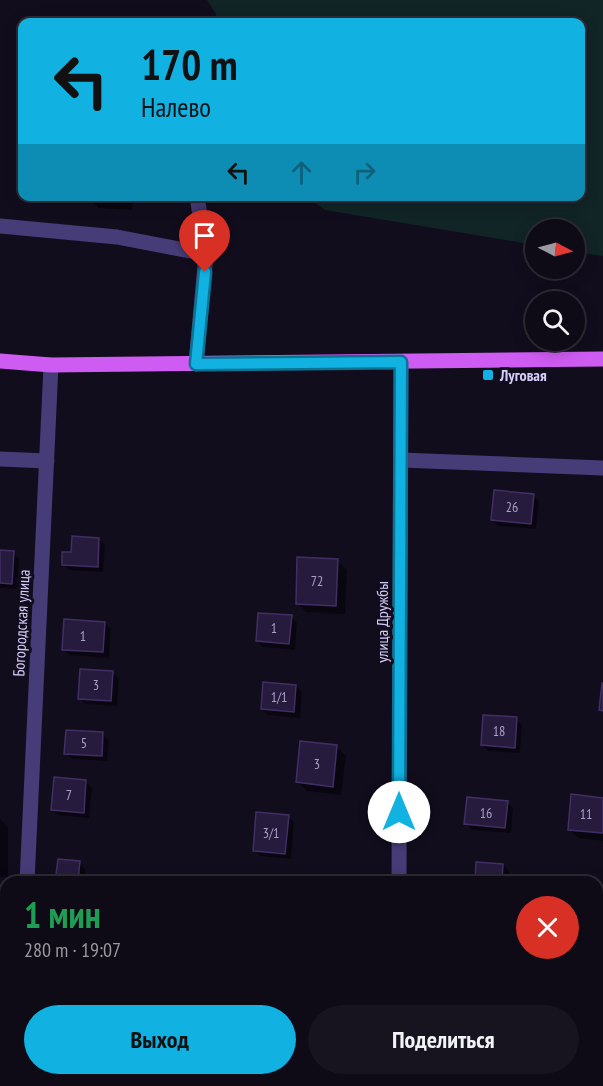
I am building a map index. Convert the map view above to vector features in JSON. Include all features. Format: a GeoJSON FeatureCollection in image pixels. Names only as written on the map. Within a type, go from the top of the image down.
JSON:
{"type":"FeatureCollection","features":[{"type":"Feature","properties":{"kind":"main road"},"geometry":{"type":"LineString","coordinates":[[0,361],[51,365],[603,359]]}},
{"type":"Feature","properties":{"kind":"street"},"geometry":{"type":"LineString","coordinates":[[196,364],[206,254],[198,201]]}},
{"type":"Feature","properties":{"kind":"street"},"geometry":{"type":"LineString","coordinates":[[0,226],[117,237],[206,254]]}},
{"type":"Feature","properties":{"kind":"street","name":"улица Дружбы"},"geometry":{"type":"LineString","coordinates":[[399,876],[401,362]]}},
{"type":"Feature","properties":{"kind":"street","name":"Богородская улица"},"geometry":{"type":"LineString","coordinates":[[27,876],[51,365]]}},
{"type":"Feature","properties":{"kind":"street"},"geometry":{"type":"LineString","coordinates":[[0,459],[47,461]]}},
{"type":"Feature","properties":{"kind":"street"},"geometry":{"type":"LineString","coordinates":[[400,460],[603,468]]}},
{"type":"Feature","properties":{"kind":"green space"},"geometry":{"type":"Polygon","coordinates":[[[207,0],[603,0],[603,256],[585,253],[585,219],[525,219],[525,243],[325,210],[313,201],[585,201],[585,18],[216,18],[207,0]]]}},
{"type":"Feature","properties":{"kind":"building"},"geometry":{"type":"Polygon","coordinates":[[[494,490],[534,494],[531,524],[491,520],[494,490]]]}},
{"type":"Feature","properties":{"kind":"building"},"geometry":{"type":"Polygon","coordinates":[[[72,536],[99,538],[98,567],[62,565],[62,552],[71,552],[72,536]]]}},
{"type":"Feature","properties":{"kind":"building"},"geometry":{"type":"Polygon","coordinates":[[[0,550],[14,551],[12,584],[0,583],[0,550]]]}},
{"type":"Feature","properties":{"kind":"building"},"geometry":{"type":"Polygon","coordinates":[[[297,557],[338,559],[336,606],[296,604],[297,557]]]}},
{"type":"Feature","properties":{"kind":"building"},"geometry":{"type":"Polygon","coordinates":[[[258,613],[292,615],[289,644],[256,641],[258,613]]]}},
{"type":"Feature","properties":{"kind":"building"},"geometry":{"type":"Polygon","coordinates":[[[64,619],[105,622],[103,652],[62,650],[64,619]]]}},
{"type":"Feature","properties":{"kind":"building"},"geometry":{"type":"Polygon","coordinates":[[[80,669],[113,671],[111,701],[78,699],[80,669]]]}},
{"type":"Feature","properties":{"kind":"building"},"geometry":{"type":"Polygon","coordinates":[[[263,682],[296,685],[294,712],[261,709],[263,682]]]}},
{"type":"Feature","properties":{"kind":"building"},"geometry":{"type":"Polygon","coordinates":[[[603,683],[603,711],[599,710],[603,683]]]}},
{"type":"Feature","properties":{"kind":"building"},"geometry":{"type":"Polygon","coordinates":[[[483,715],[517,717],[515,748],[481,745],[483,715]]]}},
{"type":"Feature","properties":{"kind":"building"},"geometry":{"type":"Polygon","coordinates":[[[66,730],[103,732],[102,756],[64,754],[66,730]]]}},
{"type":"Feature","properties":{"kind":"building"},"geometry":{"type":"Polygon","coordinates":[[[300,741],[337,745],[333,787],[296,782],[300,741]]]}},
{"type":"Feature","properties":{"kind":"building"},"geometry":{"type":"Polygon","coordinates":[[[54,777],[86,780],[84,813],[51,810],[54,777]]]}},
{"type":"Feature","properties":{"kind":"building"},"geometry":{"type":"Polygon","coordinates":[[[571,794],[603,798],[603,833],[568,830],[571,794]]]}},
{"type":"Feature","properties":{"kind":"building"},"geometry":{"type":"Polygon","coordinates":[[[467,797],[508,801],[505,828],[464,824],[467,797]]]}},
{"type":"Feature","properties":{"kind":"building"},"geometry":{"type":"Polygon","coordinates":[[[256,812],[289,815],[285,854],[253,851],[256,812]]]}},
{"type":"Feature","properties":{"kind":"building"},"geometry":{"type":"Polygon","coordinates":[[[58,859],[80,861],[79,876],[56,876],[58,859]]]}},
{"type":"Feature","properties":{"kind":"building"},"geometry":{"type":"Polygon","coordinates":[[[476,862],[503,864],[502,876],[475,876],[476,862]]]}},
{"type":"Feature","properties":{"kind":"place","name":"Луговая"},"geometry":{"type":"Point","coordinates":[488,375]}},
{"type":"Feature","properties":{"kind":"route"},"geometry":{"type":"LineString","coordinates":[[205,272],[196,364],[401,362],[399,812]]}}]}
